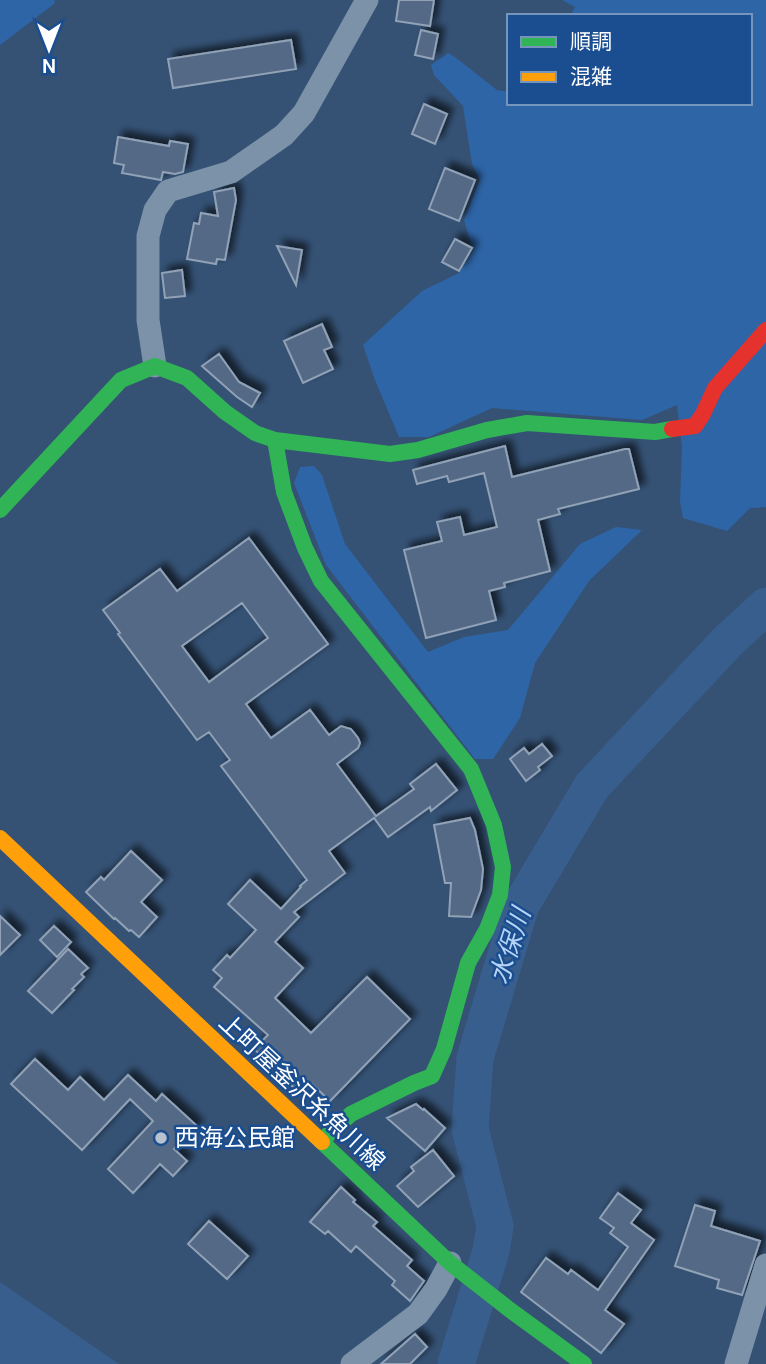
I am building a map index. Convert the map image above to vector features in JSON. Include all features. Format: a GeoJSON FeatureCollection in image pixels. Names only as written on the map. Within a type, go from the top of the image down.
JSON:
{"type":"FeatureCollection","features":[{"type":"Feature","properties":{"kind":"street"},"geometry":{"type":"LineString","coordinates":[[155,366],[148,320],[148,236],[155,210],[168,191],[231,172],[284,135],[304,113],[367,0]]}},
{"type":"Feature","properties":{"kind":"street"},"geometry":{"type":"LineString","coordinates":[[0,510],[121,380],[155,366],[187,378],[225,412],[255,433],[275,440],[390,454],[418,450],[487,430],[527,423],[655,432],[695,426],[715,388],[766,330]]}},
{"type":"Feature","properties":{"kind":"street"},"geometry":{"type":"LineString","coordinates":[[275,440],[284,492],[305,548],[321,581],[471,769],[494,825],[503,867],[500,895],[487,929],[468,963],[444,1049],[432,1076],[351,1114],[321,1141]]}},
{"type":"Feature","properties":{"kind":"street","name":"上町屋釜沢糸魚川線"},"geometry":{"type":"LineString","coordinates":[[0,838],[454,1266],[584,1364]]}},
{"type":"Feature","properties":{"kind":"street"},"geometry":{"type":"LineString","coordinates":[[736,1364],[766,1265]]}},
{"type":"Feature","properties":{"kind":"street"},"geometry":{"type":"LineString","coordinates":[[352,1364],[418,1314],[454,1266]]}},
{"type":"Feature","properties":{"kind":"shaded area"},"geometry":{"type":"Polygon","coordinates":[[[0,0],[55,0],[54,4],[0,45],[0,0]]]}},
{"type":"Feature","properties":{"kind":"shaded area"},"geometry":{"type":"Polygon","coordinates":[[[562,0],[766,0],[766,507],[750,508],[727,531],[683,518],[680,502],[682,447],[677,405],[642,420],[492,408],[429,437],[399,437],[363,345],[422,291],[459,273],[473,251],[464,220],[480,180],[472,164],[463,106],[434,75],[431,65],[448,53],[497,90],[507,92],[507,105],[752,105],[752,14],[571,14],[575,7],[562,0]]]}},
{"type":"Feature","properties":{"kind":"shaded area"},"geometry":{"type":"Polygon","coordinates":[[[314,466],[322,475],[345,544],[428,652],[464,637],[508,630],[580,544],[616,527],[642,530],[589,581],[535,663],[520,718],[493,759],[475,759],[326,565],[294,483],[300,467],[314,466]]]}},
{"type":"Feature","properties":{"kind":"shaded area"},"geometry":{"type":"Polygon","coordinates":[[[0,1282],[119,1364],[0,1364],[0,1282]]]}},
{"type":"Feature","properties":{"kind":"building"},"geometry":{"type":"Polygon","coordinates":[[[399,0],[434,0],[430,26],[396,21],[399,0]]]}},
{"type":"Feature","properties":{"kind":"building"},"geometry":{"type":"Polygon","coordinates":[[[421,30],[438,34],[433,59],[415,55],[421,30]]]}},
{"type":"Feature","properties":{"kind":"building"},"geometry":{"type":"Polygon","coordinates":[[[291,40],[296,69],[173,88],[168,59],[291,40]]]}},
{"type":"Feature","properties":{"kind":"building"},"geometry":{"type":"Polygon","coordinates":[[[424,104],[447,114],[435,144],[412,134],[424,104]]]}},
{"type":"Feature","properties":{"kind":"building"},"geometry":{"type":"Polygon","coordinates":[[[118,137],[169,146],[170,141],[188,144],[183,172],[163,172],[161,180],[122,173],[124,165],[114,163],[118,137]]]}},
{"type":"Feature","properties":{"kind":"building"},"geometry":{"type":"Polygon","coordinates":[[[445,168],[475,180],[459,221],[429,209],[445,168]]]}},
{"type":"Feature","properties":{"kind":"building"},"geometry":{"type":"Polygon","coordinates":[[[234,188],[236,200],[225,260],[217,259],[216,264],[187,259],[194,223],[199,224],[201,213],[218,216],[214,192],[234,188]]]}},
{"type":"Feature","properties":{"kind":"building"},"geometry":{"type":"Polygon","coordinates":[[[455,239],[472,248],[459,271],[442,262],[455,239]]]}},
{"type":"Feature","properties":{"kind":"building"},"geometry":{"type":"Polygon","coordinates":[[[277,246],[302,250],[296,285],[277,246]]]}},
{"type":"Feature","properties":{"kind":"building"},"geometry":{"type":"Polygon","coordinates":[[[182,270],[185,296],[165,298],[162,273],[182,270]]]}},
{"type":"Feature","properties":{"kind":"building"},"geometry":{"type":"Polygon","coordinates":[[[322,324],[332,347],[324,350],[333,369],[303,383],[284,341],[322,324]]]}},
{"type":"Feature","properties":{"kind":"building"},"geometry":{"type":"Polygon","coordinates":[[[219,354],[239,382],[260,393],[252,407],[202,366],[219,354]]]}},
{"type":"Feature","properties":{"kind":"building"},"geometry":{"type":"Polygon","coordinates":[[[505,446],[512,477],[629,449],[639,489],[558,509],[560,514],[538,520],[550,571],[504,583],[505,587],[489,591],[496,620],[426,638],[404,550],[442,541],[437,522],[460,517],[464,535],[497,527],[484,473],[449,482],[447,476],[417,484],[413,470],[505,446]]]}},
{"type":"Feature","properties":{"kind":"building"},"geometry":{"type":"Polygon","coordinates":[[[249,538],[328,644],[246,704],[271,738],[310,710],[329,735],[341,726],[351,729],[360,743],[358,748],[337,764],[376,816],[414,789],[410,784],[436,764],[457,790],[431,811],[430,807],[388,837],[374,818],[329,851],[345,873],[294,912],[299,917],[275,942],[303,968],[275,998],[311,1033],[367,977],[410,1019],[330,1101],[312,1084],[301,1095],[254,1049],[268,1035],[214,987],[222,978],[213,970],[227,955],[230,958],[256,930],[228,904],[250,880],[281,909],[307,880],[221,766],[230,760],[209,732],[197,740],[103,610],[160,569],[177,591],[249,538]],[[242,603],[182,646],[209,682],[268,638],[242,603]]]}},
{"type":"Feature","properties":{"kind":"building"},"geometry":{"type":"Polygon","coordinates":[[[542,744],[552,756],[526,781],[510,759],[524,748],[529,754],[542,744]]]}},
{"type":"Feature","properties":{"kind":"building"},"geometry":{"type":"Polygon","coordinates":[[[470,818],[483,869],[481,890],[471,917],[449,916],[451,883],[445,883],[434,825],[470,818]]]}},
{"type":"Feature","properties":{"kind":"building"},"geometry":{"type":"Polygon","coordinates":[[[131,851],[162,880],[141,902],[157,917],[139,937],[114,919],[86,892],[101,877],[104,880],[131,851]]]}},
{"type":"Feature","properties":{"kind":"building"},"geometry":{"type":"Polygon","coordinates":[[[0,916],[20,935],[0,955],[0,916]]]}},
{"type":"Feature","properties":{"kind":"building"},"geometry":{"type":"Polygon","coordinates":[[[54,926],[71,942],[57,957],[40,940],[54,926]]]}},
{"type":"Feature","properties":{"kind":"building"},"geometry":{"type":"Polygon","coordinates":[[[68,949],[88,968],[81,974],[84,977],[72,989],[74,990],[52,1013],[28,991],[68,949]]]}},
{"type":"Feature","properties":{"kind":"building"},"geometry":{"type":"Polygon","coordinates":[[[35,1059],[68,1090],[80,1077],[104,1100],[128,1075],[156,1101],[162,1094],[197,1126],[174,1149],[187,1161],[173,1176],[160,1164],[133,1193],[108,1169],[153,1121],[130,1099],[82,1150],[11,1084],[35,1059]]]}},
{"type":"Feature","properties":{"kind":"building"},"geometry":{"type":"Polygon","coordinates":[[[416,1104],[445,1128],[425,1151],[387,1118],[416,1104]]]}},
{"type":"Feature","properties":{"kind":"building"},"geometry":{"type":"Polygon","coordinates":[[[433,1150],[454,1176],[418,1207],[397,1186],[414,1171],[411,1167],[433,1150]]]}},
{"type":"Feature","properties":{"kind":"building"},"geometry":{"type":"Polygon","coordinates":[[[341,1187],[355,1200],[353,1202],[377,1222],[373,1226],[412,1260],[407,1266],[424,1281],[410,1301],[392,1285],[395,1281],[356,1246],[351,1252],[328,1231],[325,1234],[310,1222],[341,1187]]]}},
{"type":"Feature","properties":{"kind":"building"},"geometry":{"type":"Polygon","coordinates":[[[618,1193],[641,1210],[631,1223],[654,1240],[605,1310],[624,1324],[601,1353],[521,1292],[546,1258],[568,1274],[571,1270],[598,1290],[628,1247],[610,1233],[614,1228],[600,1218],[618,1193]]]}},
{"type":"Feature","properties":{"kind":"building"},"geometry":{"type":"Polygon","coordinates":[[[695,1205],[715,1211],[711,1226],[760,1241],[742,1295],[717,1288],[719,1280],[675,1266],[695,1205]]]}},
{"type":"Feature","properties":{"kind":"building"},"geometry":{"type":"Polygon","coordinates":[[[209,1221],[248,1256],[227,1279],[188,1244],[209,1221]]]}},
{"type":"Feature","properties":{"kind":"building"},"geometry":{"type":"Polygon","coordinates":[[[415,1334],[427,1347],[410,1364],[381,1364],[415,1334]]]}},
{"type":"Feature","properties":{"kind":"waterway","name":"水保川"},"geometry":{"type":"LineString","coordinates":[[456,1364],[491,1251],[495,1226],[470,1129],[475,1058],[521,905],[592,786],[728,641],[766,606]]}},
{"type":"Feature","properties":{"kind":"traffic: fast"},"geometry":{"type":"LineString","coordinates":[[0,510],[121,380],[155,366],[187,378],[225,412],[255,433],[275,440],[390,454],[418,450],[487,430],[527,423],[655,432],[672,429]]}},
{"type":"Feature","properties":{"kind":"traffic: fast"},"geometry":{"type":"LineString","coordinates":[[275,440],[284,492],[305,548],[321,581],[471,769],[494,825],[503,867],[500,895],[487,929],[468,963],[444,1049],[432,1076],[351,1114],[321,1141]]}},
{"type":"Feature","properties":{"kind":"traffic: fast"},"geometry":{"type":"LineString","coordinates":[[322,1142],[450,1263],[584,1364]]}},
{"type":"Feature","properties":{"kind":"traffic: slow"},"geometry":{"type":"LineString","coordinates":[[0,838],[322,1142]]}},
{"type":"Feature","properties":{"kind":"traffic: jam"},"geometry":{"type":"LineString","coordinates":[[672,429],[695,426],[715,388],[766,330]]}},
{"type":"Feature","properties":{"kind":"place","name":"西海公民館"},"geometry":{"type":"Point","coordinates":[161,1138]}}]}
